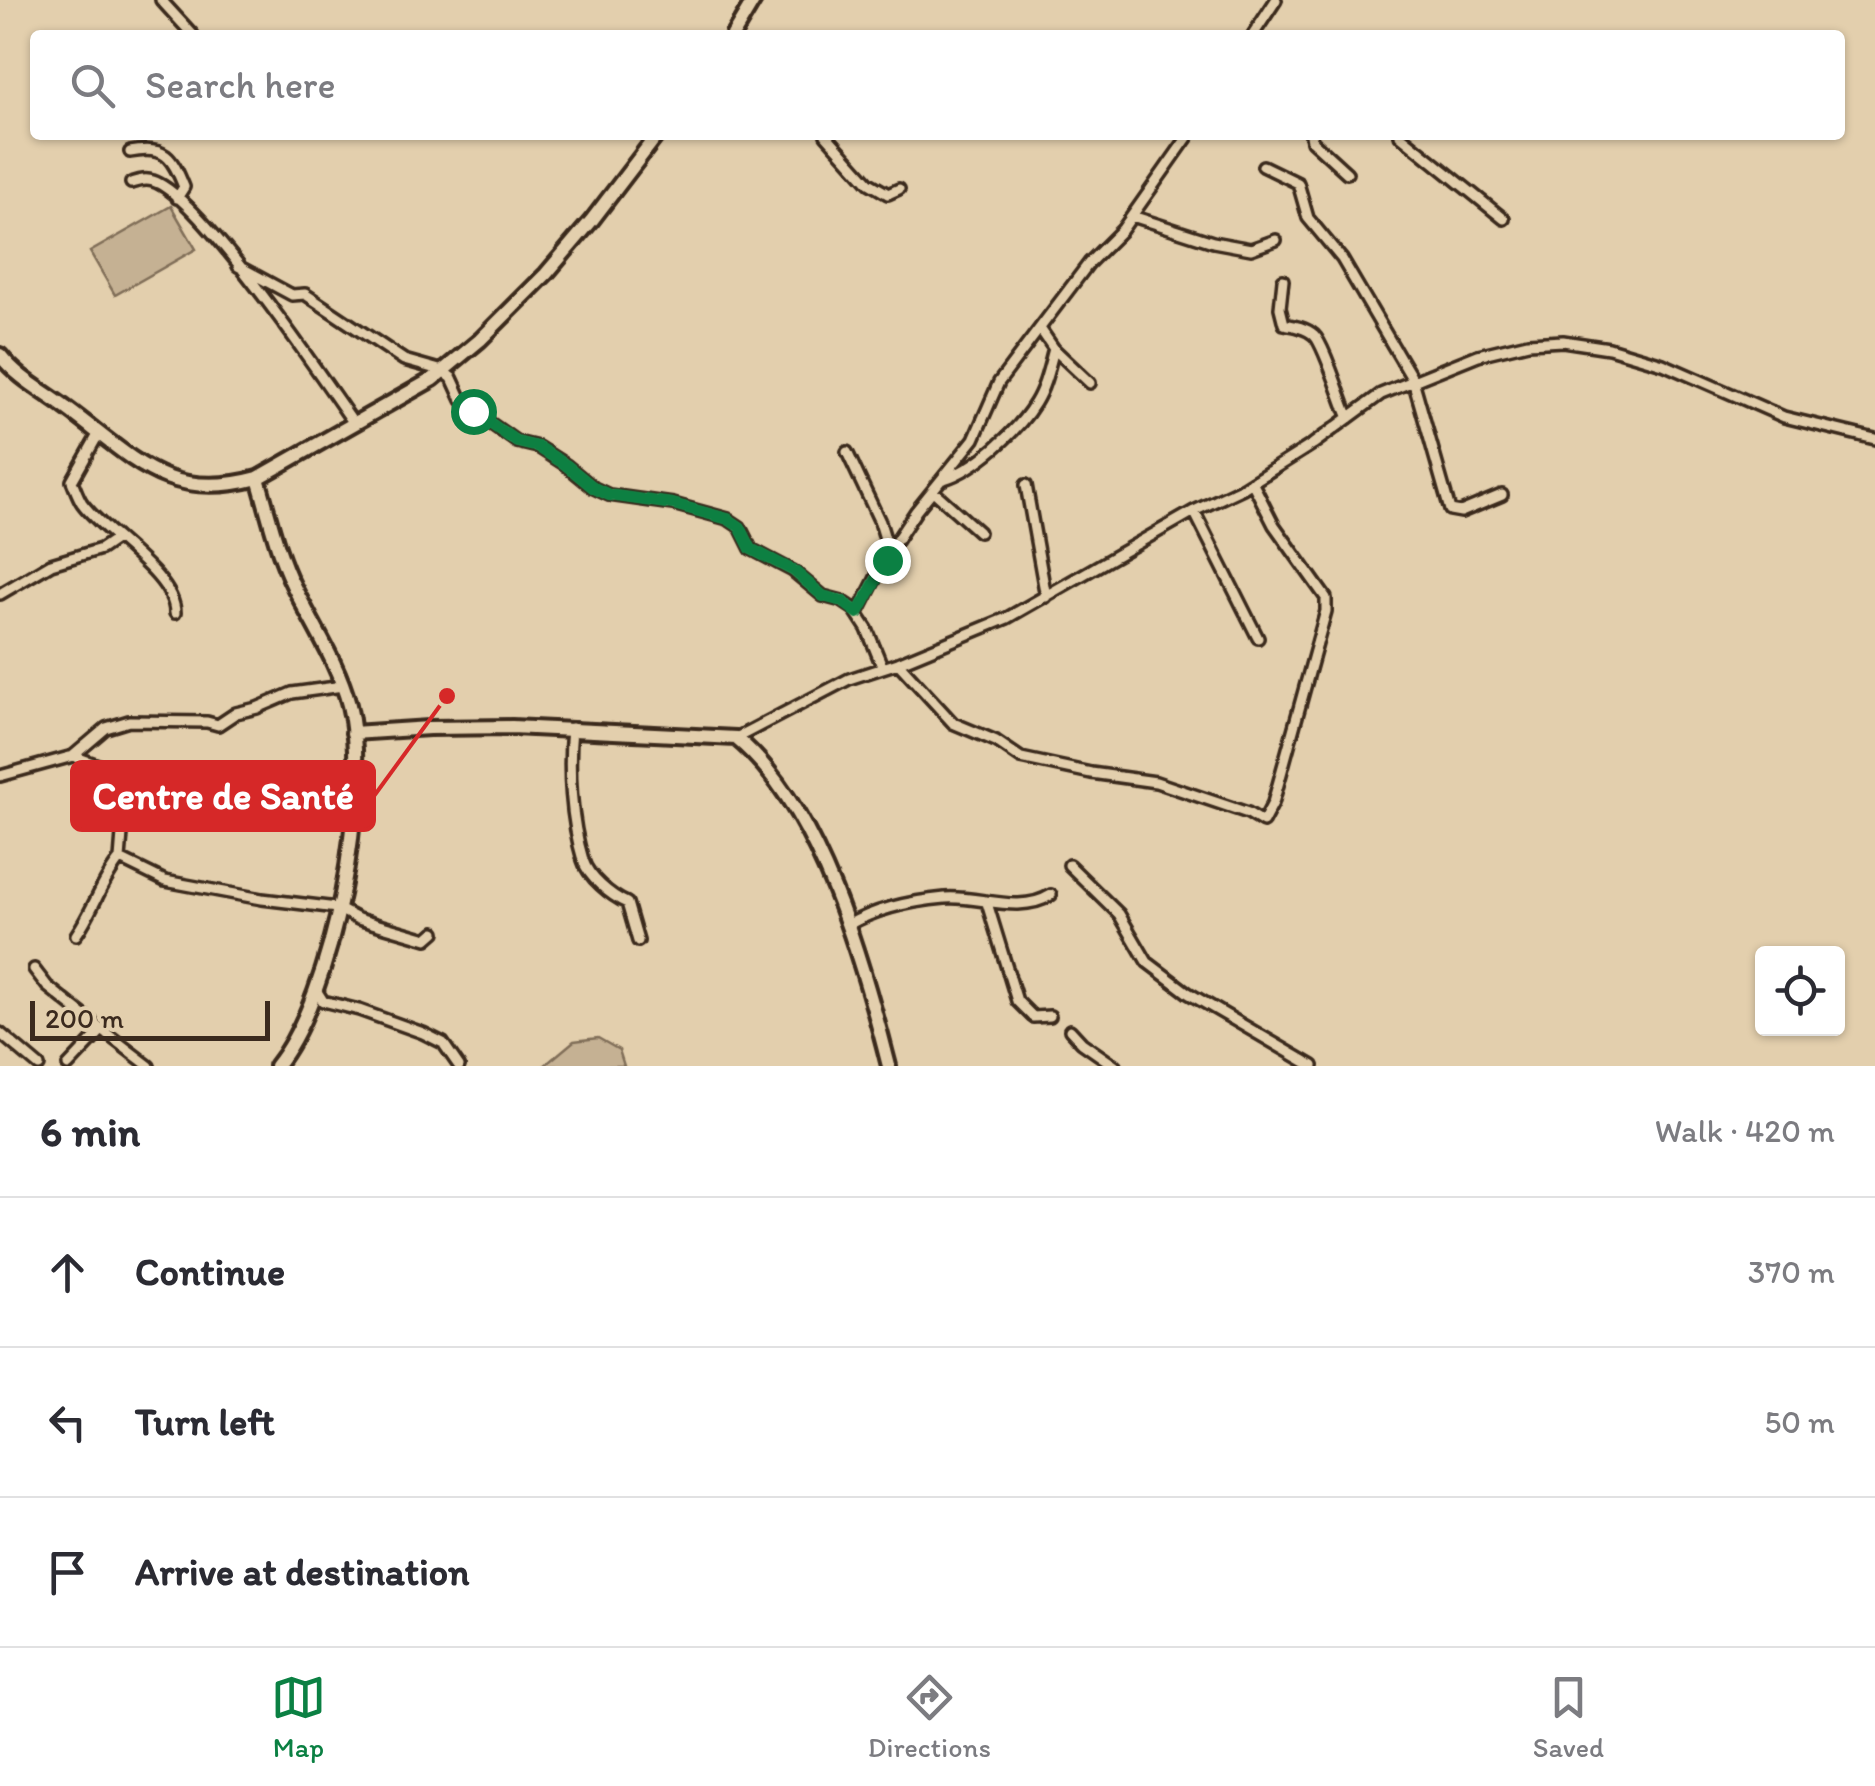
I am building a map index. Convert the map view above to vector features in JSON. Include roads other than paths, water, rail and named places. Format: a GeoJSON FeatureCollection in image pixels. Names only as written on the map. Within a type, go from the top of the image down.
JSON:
{"type":"FeatureCollection","features":[{"type":"Feature","properties":{"kind":"main road"},"geometry":{"type":"LineString","coordinates":[[736,30],[754,0]]}},
{"type":"Feature","properties":{"kind":"main road"},"geometry":{"type":"LineString","coordinates":[[0,355],[20,377],[163,478],[216,487],[258,478],[418,388],[495,326],[592,220],[653,140]]}},
{"type":"Feature","properties":{"kind":"main road"},"geometry":{"type":"LineString","coordinates":[[258,478],[286,569],[343,686],[356,773],[338,908],[316,990],[276,1066]]}},
{"type":"Feature","properties":{"kind":"main road"},"geometry":{"type":"LineString","coordinates":[[353,733],[429,728],[572,728],[736,738],[769,771],[795,812],[848,925],[888,1066]]}},
{"type":"Feature","properties":{"kind":"street"},"geometry":{"type":"LineString","coordinates":[[161,0],[188,30]]}},
{"type":"Feature","properties":{"kind":"street"},"geometry":{"type":"LineString","coordinates":[[1263,30],[1276,0]]}},
{"type":"Feature","properties":{"kind":"street"},"geometry":{"type":"LineString","coordinates":[[830,140],[869,183],[888,194],[899,189]]}},
{"type":"Feature","properties":{"kind":"street"},"geometry":{"type":"LineString","coordinates":[[858,613],[889,552],[980,428],[999,382],[1089,262],[1132,216],[1185,140]]}},
{"type":"Feature","properties":{"kind":"street"},"geometry":{"type":"LineString","coordinates":[[1312,140],[1347,174]]}},
{"type":"Feature","properties":{"kind":"street"},"geometry":{"type":"LineString","coordinates":[[1406,140],[1504,219]]}},
{"type":"Feature","properties":{"kind":"street"},"geometry":{"type":"LineString","coordinates":[[130,152],[152,149],[166,154],[184,187],[177,198]]}},
{"type":"Feature","properties":{"kind":"street"},"geometry":{"type":"LineString","coordinates":[[1264,166],[1298,183],[1308,218],[1342,259],[1413,380],[1450,510],[1461,512],[1502,495]]}},
{"type":"Feature","properties":{"kind":"street"},"geometry":{"type":"LineString","coordinates":[[131,184],[150,180],[177,198],[238,266],[353,422]]}},
{"type":"Feature","properties":{"kind":"street"},"geometry":{"type":"LineString","coordinates":[[1132,216],[1213,242],[1250,249],[1276,240]]}},
{"type":"Feature","properties":{"kind":"street"},"geometry":{"type":"LineString","coordinates":[[238,266],[292,294],[305,294],[404,360],[442,371],[452,378],[462,400],[473,411],[517,442],[538,447],[594,488],[609,495],[673,504],[728,519],[740,527],[751,549],[794,571],[823,596],[842,601],[858,613],[882,666]]}},
{"type":"Feature","properties":{"kind":"street"},"geometry":{"type":"LineString","coordinates":[[1283,280],[1280,308],[1284,324],[1303,328],[1317,337],[1350,418]]}},
{"type":"Feature","properties":{"kind":"street"},"geometry":{"type":"LineString","coordinates":[[1041,330],[1054,350],[1090,383]]}},
{"type":"Feature","properties":{"kind":"street"},"geometry":{"type":"LineString","coordinates":[[736,738],[807,699],[994,624],[1252,482],[1375,398],[1478,355],[1518,345],[1576,342],[1629,352],[1784,417],[1875,439]]}},
{"type":"Feature","properties":{"kind":"street"},"geometry":{"type":"LineString","coordinates":[[943,479],[976,464],[1017,426],[1036,402],[1054,350]]}},
{"type":"Feature","properties":{"kind":"street"},"geometry":{"type":"LineString","coordinates":[[99,432],[72,481],[82,503],[175,600],[175,613]]}},
{"type":"Feature","properties":{"kind":"street"},"geometry":{"type":"LineString","coordinates":[[847,452],[880,522],[889,552]]}},
{"type":"Feature","properties":{"kind":"street"},"geometry":{"type":"LineString","coordinates":[[898,663],[953,723],[996,741],[1021,758],[1156,782],[1248,813],[1263,822],[1273,803],[1326,611],[1326,598],[1274,525],[1252,482]]}},
{"type":"Feature","properties":{"kind":"street"},"geometry":{"type":"LineString","coordinates":[[1026,485],[1046,597]]}},
{"type":"Feature","properties":{"kind":"street"},"geometry":{"type":"LineString","coordinates":[[933,491],[978,532]]}},
{"type":"Feature","properties":{"kind":"street"},"geometry":{"type":"LineString","coordinates":[[1194,511],[1258,638]]}},
{"type":"Feature","properties":{"kind":"street"},"geometry":{"type":"LineString","coordinates":[[0,594],[51,564],[101,549],[117,538]]}},
{"type":"Feature","properties":{"kind":"street"},"geometry":{"type":"LineString","coordinates":[[0,776],[73,756],[106,728],[128,721],[218,725],[236,713],[292,693],[343,686]]}},
{"type":"Feature","properties":{"kind":"street"},"geometry":{"type":"LineString","coordinates":[[572,728],[570,788],[584,863],[614,897],[626,903],[638,941]]}},
{"type":"Feature","properties":{"kind":"street"},"geometry":{"type":"LineString","coordinates":[[73,756],[104,766],[126,781],[132,812],[122,834],[120,859],[76,936]]}},
{"type":"Feature","properties":{"kind":"street"},"geometry":{"type":"LineString","coordinates":[[120,859],[166,881],[262,900],[338,908],[408,936],[427,939],[435,932]]}},
{"type":"Feature","properties":{"kind":"street"},"geometry":{"type":"LineString","coordinates":[[1069,865],[1119,914],[1146,962],[1188,993],[1313,1066]]}},
{"type":"Feature","properties":{"kind":"street"},"geometry":{"type":"LineString","coordinates":[[848,925],[869,913],[948,897],[986,903],[1039,903],[1051,895]]}},
{"type":"Feature","properties":{"kind":"street"},"geometry":{"type":"LineString","coordinates":[[986,903],[1017,1000],[1033,1017],[1050,1016]]}},
{"type":"Feature","properties":{"kind":"street"},"geometry":{"type":"LineString","coordinates":[[34,968],[47,986],[149,1066]]}},
{"type":"Feature","properties":{"kind":"street"},"geometry":{"type":"LineString","coordinates":[[316,990],[323,1000],[443,1043],[459,1066]]}},
{"type":"Feature","properties":{"kind":"street"},"geometry":{"type":"LineString","coordinates":[[68,1066],[102,1030]]}},
{"type":"Feature","properties":{"kind":"street"},"geometry":{"type":"LineString","coordinates":[[1070,1030],[1115,1066]]}},
{"type":"Feature","properties":{"kind":"street"},"geometry":{"type":"LineString","coordinates":[[0,1033],[39,1066]]}},
{"type":"Feature","properties":{"kind":"place","name":"Centre de Santé"},"geometry":{"type":"Point","coordinates":[447,696]}}]}
